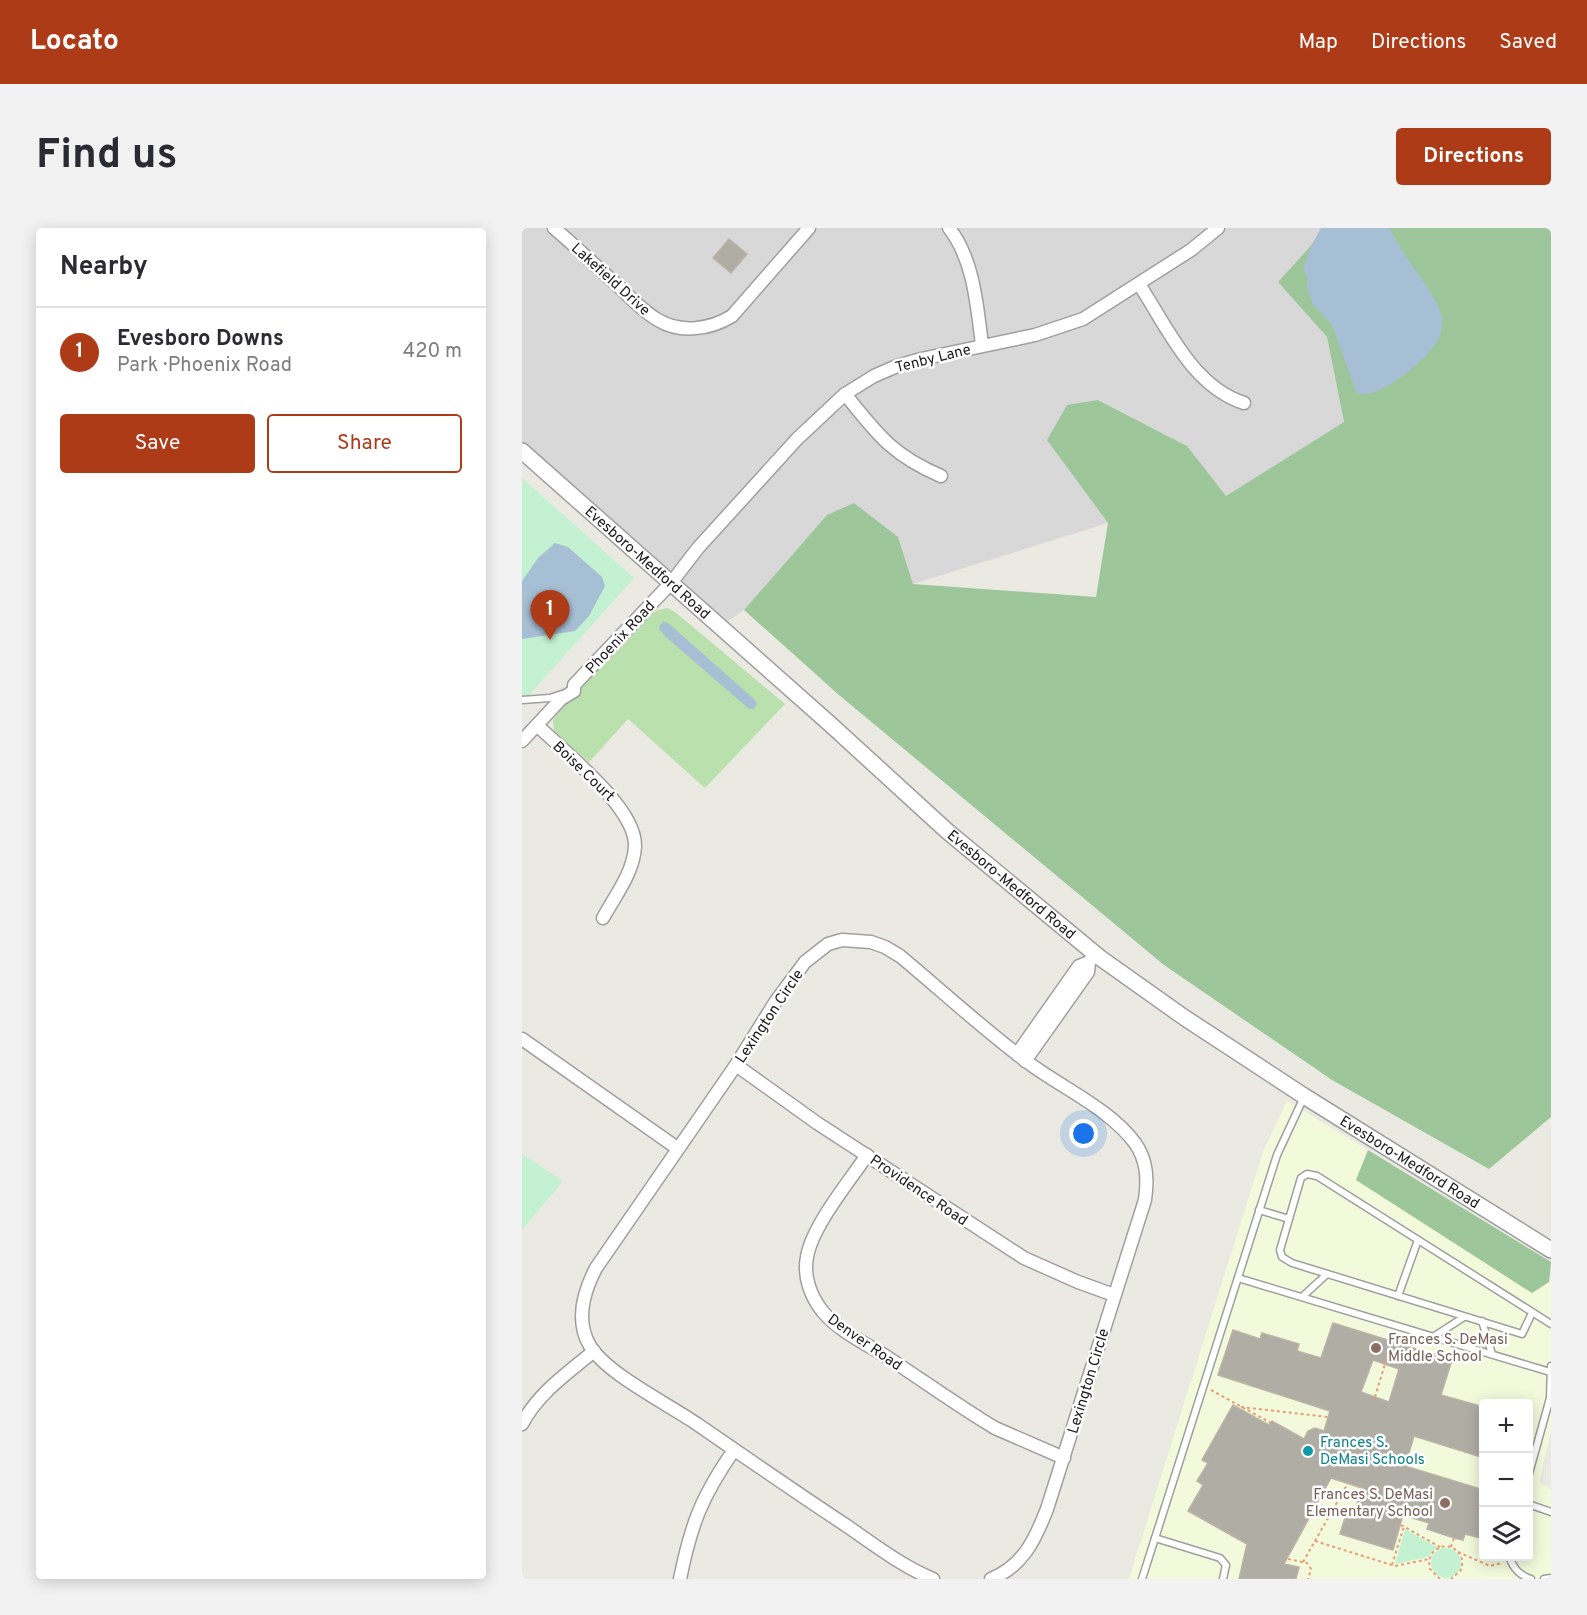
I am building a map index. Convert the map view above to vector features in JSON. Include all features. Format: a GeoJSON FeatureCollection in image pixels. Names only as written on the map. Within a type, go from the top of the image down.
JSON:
{"type":"FeatureCollection","features":[{"type":"Feature","properties":{"kind":"street","name":"Lakefield Drive"},"geometry":{"type":"LineString","coordinates":[[554,228],[659,321],[672,326],[698,328],[722,322],[732,315],[809,228]]}},
{"type":"Feature","properties":{"kind":"street"},"geometry":{"type":"LineString","coordinates":[[949,228],[962,248],[967,262],[982,345]]}},
{"type":"Feature","properties":{"kind":"street","name":"Tenby Lane"},"geometry":{"type":"LineString","coordinates":[[671,583],[707,538],[809,427],[844,394],[897,366],[1068,326],[1098,312],[1203,242],[1218,228]]}},
{"type":"Feature","properties":{"kind":"street"},"geometry":{"type":"LineString","coordinates":[[1139,285],[1195,369],[1216,388],[1244,403]]}},
{"type":"Feature","properties":{"kind":"street"},"geometry":{"type":"LineString","coordinates":[[844,394],[870,426],[896,452],[918,467],[940,476]]}},
{"type":"Feature","properties":{"kind":"street","name":"Evesboro-Medford Road"},"geometry":{"type":"LineString","coordinates":[[522,451],[1092,958],[1304,1096],[1551,1250]]}},
{"type":"Feature","properties":{"kind":"street","name":"Phoenix Road"},"geometry":{"type":"LineString","coordinates":[[522,741],[561,699],[574,692],[574,685],[671,583]]}},
{"type":"Feature","properties":{"kind":"street","name":"Boise Court"},"geometry":{"type":"LineString","coordinates":[[537,725],[612,797],[624,813],[633,832],[635,845],[631,864],[603,918]]}},
{"type":"Feature","properties":{"kind":"street","name":"Lexington Circle"},"geometry":{"type":"LineString","coordinates":[[933,1579],[877,1547],[609,1366],[594,1351],[585,1335],[583,1322],[585,1296],[596,1268],[736,1065],[776,1001],[806,962],[828,944],[842,940],[856,939],[885,947],[914,968],[992,1036],[1113,1121],[1134,1142],[1142,1155],[1146,1169],[1145,1200],[1047,1509],[1032,1544],[1020,1562],[993,1579]]}},
{"type":"Feature","properties":{"kind":"street"},"geometry":{"type":"LineString","coordinates":[[1021,1058],[1088,972],[1092,958]]}},
{"type":"Feature","properties":{"kind":"street"},"geometry":{"type":"LineString","coordinates":[[522,1040],[677,1148]]}},
{"type":"Feature","properties":{"kind":"street","name":"Providence Road"},"geometry":{"type":"LineString","coordinates":[[736,1065],[817,1123],[1024,1258],[1114,1295]]}},
{"type":"Feature","properties":{"kind":"street","name":"Denver Road"},"geometry":{"type":"LineString","coordinates":[[867,1155],[819,1227],[810,1245],[806,1258],[806,1272],[809,1288],[815,1301],[836,1324],[982,1420],[1064,1458]]}},
{"type":"Feature","properties":{"kind":"street"},"geometry":{"type":"LineString","coordinates":[[522,1424],[548,1390],[594,1351]]}},
{"type":"Feature","properties":{"kind":"street"},"geometry":{"type":"LineString","coordinates":[[680,1579],[690,1532],[699,1507],[714,1479],[734,1450]]}},
{"type":"Feature","properties":{"kind":"lane"},"geometry":{"type":"LineString","coordinates":[[522,699],[550,698],[574,692]]}},
{"type":"Feature","properties":{"kind":"lane"},"geometry":{"type":"LineString","coordinates":[[1142,1579],[1277,1155],[1304,1096]]}},
{"type":"Feature","properties":{"kind":"lane"},"geometry":{"type":"LineString","coordinates":[[1532,1313],[1522,1334],[1292,1263],[1282,1257],[1280,1250],[1301,1178],[1307,1173],[1317,1176],[1551,1324]]}},
{"type":"Feature","properties":{"kind":"lane"},"geometry":{"type":"LineString","coordinates":[[1259,1210],[1289,1219]]}},
{"type":"Feature","properties":{"kind":"lane"},"geometry":{"type":"LineString","coordinates":[[1398,1296],[1418,1240]]}},
{"type":"Feature","properties":{"kind":"lane"},"geometry":{"type":"LineString","coordinates":[[1302,1297],[1327,1274]]}},
{"type":"Feature","properties":{"kind":"lane"},"geometry":{"type":"LineString","coordinates":[[1238,1278],[1492,1354],[1551,1369],[1550,1398],[1533,1459]]}},
{"type":"Feature","properties":{"kind":"lane"},"geometry":{"type":"LineString","coordinates":[[1433,1336],[1464,1317]]}},
{"type":"Feature","properties":{"kind":"lane"},"geometry":{"type":"LineString","coordinates":[[1482,1321],[1492,1354]]}},
{"type":"Feature","properties":{"kind":"lane"},"geometry":{"type":"LineString","coordinates":[[1533,1506],[1551,1512]]}},
{"type":"Feature","properties":{"kind":"lane"},"geometry":{"type":"LineString","coordinates":[[1155,1538],[1220,1558],[1226,1565],[1223,1579]]}},
{"type":"Feature","properties":{"kind":"lane"},"geometry":{"type":"LineString","coordinates":[[1511,1561],[1513,1567],[1522,1576],[1531,1579]]}},
{"type":"Feature","properties":{"kind":"lane"},"geometry":{"type":"LineString","coordinates":[[1544,1579],[1551,1578]]}},
{"type":"Feature","properties":{"kind":"path"},"geometry":{"type":"LineString","coordinates":[[1375,1397],[1397,1326]]}},
{"type":"Feature","properties":{"kind":"path"},"geometry":{"type":"LineString","coordinates":[[1203,1386],[1270,1423]]}},
{"type":"Feature","properties":{"kind":"path"},"geometry":{"type":"LineString","coordinates":[[1241,1407],[1328,1417]]}},
{"type":"Feature","properties":{"kind":"path"},"geometry":{"type":"LineString","coordinates":[[1303,1562],[1348,1483]]}},
{"type":"Feature","properties":{"kind":"path"},"geometry":{"type":"LineString","coordinates":[[1392,1565],[1403,1525],[1440,1547],[1451,1547],[1490,1566],[1502,1561]]}},
{"type":"Feature","properties":{"kind":"path"},"geometry":{"type":"LineString","coordinates":[[1451,1547],[1454,1538]]}},
{"type":"Feature","properties":{"kind":"path"},"geometry":{"type":"LineString","coordinates":[[1315,1541],[1392,1565],[1429,1559]]}},
{"type":"Feature","properties":{"kind":"path"},"geometry":{"type":"LineString","coordinates":[[1440,1547],[1429,1559],[1432,1573],[1440,1579]]}},
{"type":"Feature","properties":{"kind":"path"},"geometry":{"type":"LineString","coordinates":[[1451,1579],[1458,1575],[1463,1565],[1458,1552]]}},
{"type":"Feature","properties":{"kind":"path"},"geometry":{"type":"LineString","coordinates":[[1288,1559],[1307,1563],[1311,1569],[1308,1579]]}},
{"type":"Feature","properties":{"kind":"shaded area"},"geometry":{"type":"Polygon","coordinates":[[[522,228],[1327,228],[1278,282],[1327,337],[1344,422],[1226,497],[1187,446],[1099,400],[1048,440],[1108,523],[913,584],[898,537],[827,515],[744,610],[719,627],[522,452],[522,228]]]}},
{"type":"Feature","properties":{"kind":"shaded area"},"geometry":{"type":"Polygon","coordinates":[[[522,478],[634,578],[522,703],[522,478]]]}},
{"type":"Feature","properties":{"kind":"shaded area","name":"Frances S. DeMasi Middle School"},"geometry":{"type":"Polygon","coordinates":[[[1287,1101],[1368,1150],[1356,1180],[1532,1293],[1549,1282],[1551,1278],[1551,1431],[1539,1482],[1551,1489],[1551,1579],[1129,1579],[1263,1152],[1287,1101]]]}},
{"type":"Feature","properties":{"kind":"shaded area"},"geometry":{"type":"Polygon","coordinates":[[[522,1154],[563,1181],[522,1230],[522,1154]]]}},
{"type":"Feature","properties":{"kind":"shaded area"},"geometry":{"type":"Polygon","coordinates":[[[1405,1529],[1437,1547],[1428,1557],[1395,1564],[1405,1529]]]}},
{"type":"Feature","properties":{"kind":"shaded area"},"geometry":{"type":"Polygon","coordinates":[[[1446,1548],[1457,1552],[1461,1563],[1457,1574],[1446,1578],[1435,1574],[1431,1563],[1435,1552],[1446,1548]]]}},
{"type":"Feature","properties":{"kind":"green space"},"geometry":{"type":"Polygon","coordinates":[[[1327,228],[1551,228],[1551,1117],[1489,1169],[1332,1080],[1164,965],[839,695],[744,610],[827,515],[854,503],[898,537],[913,584],[1096,597],[1108,523],[1047,440],[1067,405],[1098,400],[1187,446],[1226,496],[1344,422],[1327,337],[1278,282],[1327,228]]]}},
{"type":"Feature","properties":{"kind":"green space"},"geometry":{"type":"Polygon","coordinates":[[[667,608],[675,612],[785,704],[705,788],[628,719],[589,762],[554,731],[553,720],[560,709],[655,611],[667,608]]]}},
{"type":"Feature","properties":{"kind":"green space"},"geometry":{"type":"Polygon","coordinates":[[[1368,1150],[1551,1262],[1549,1282],[1532,1293],[1356,1180],[1368,1150]]]}},
{"type":"Feature","properties":{"kind":"water"},"geometry":{"type":"Polygon","coordinates":[[[1321,228],[1389,228],[1432,295],[1440,312],[1441,331],[1431,350],[1400,378],[1375,392],[1365,394],[1356,392],[1332,324],[1313,305],[1307,287],[1305,264],[1311,246],[1321,228]]]}},
{"type":"Feature","properties":{"kind":"water"},"geometry":{"type":"Polygon","coordinates":[[[555,543],[568,547],[602,577],[605,586],[589,616],[575,631],[522,639],[522,581],[538,558],[555,543]]]}},
{"type":"Feature","properties":{"kind":"water"},"geometry":{"type":"Polygon","coordinates":[[[663,622],[668,623],[755,700],[757,704],[753,709],[748,708],[666,637],[659,629],[663,622]]]}},
{"type":"Feature","properties":{"kind":"building"},"geometry":{"type":"Polygon","coordinates":[[[729,239],[747,254],[731,273],[713,258],[729,239]]]}},
{"type":"Feature","properties":{"kind":"building","name":"Frances S. DeMasi Schools"},"geometry":{"type":"Polygon","coordinates":[[[1333,1323],[1452,1360],[1441,1395],[1479,1406],[1479,1456],[1414,1436],[1405,1466],[1479,1488],[1479,1538],[1465,1534],[1463,1540],[1454,1538],[1427,1529],[1429,1523],[1403,1515],[1393,1550],[1340,1534],[1347,1511],[1354,1513],[1362,1488],[1331,1478],[1284,1564],[1299,1567],[1296,1579],[1239,1579],[1247,1544],[1188,1511],[1203,1485],[1197,1481],[1208,1463],[1202,1460],[1233,1405],[1269,1425],[1272,1421],[1304,1439],[1308,1431],[1315,1428],[1324,1431],[1330,1411],[1218,1375],[1233,1330],[1260,1339],[1262,1333],[1299,1344],[1297,1351],[1321,1358],[1333,1323]],[[1373,1360],[1361,1392],[1389,1402],[1399,1369],[1373,1360]]]}},
{"type":"Feature","properties":{"kind":"place","name":"Evesboro Downs"},"geometry":{"type":"Point","coordinates":[550,640]}},
{"type":"Feature","properties":{"kind":"place","name":"Frances S. DeMasi Middle School"},"geometry":{"type":"Point","coordinates":[1376,1348]}},
{"type":"Feature","properties":{"kind":"place","name":"Frances S. DeMasi Schools"},"geometry":{"type":"Point","coordinates":[1308,1451]}},
{"type":"Feature","properties":{"kind":"place","name":"Frances S. DeMasi Elementary School"},"geometry":{"type":"Point","coordinates":[1445,1503]}}]}
